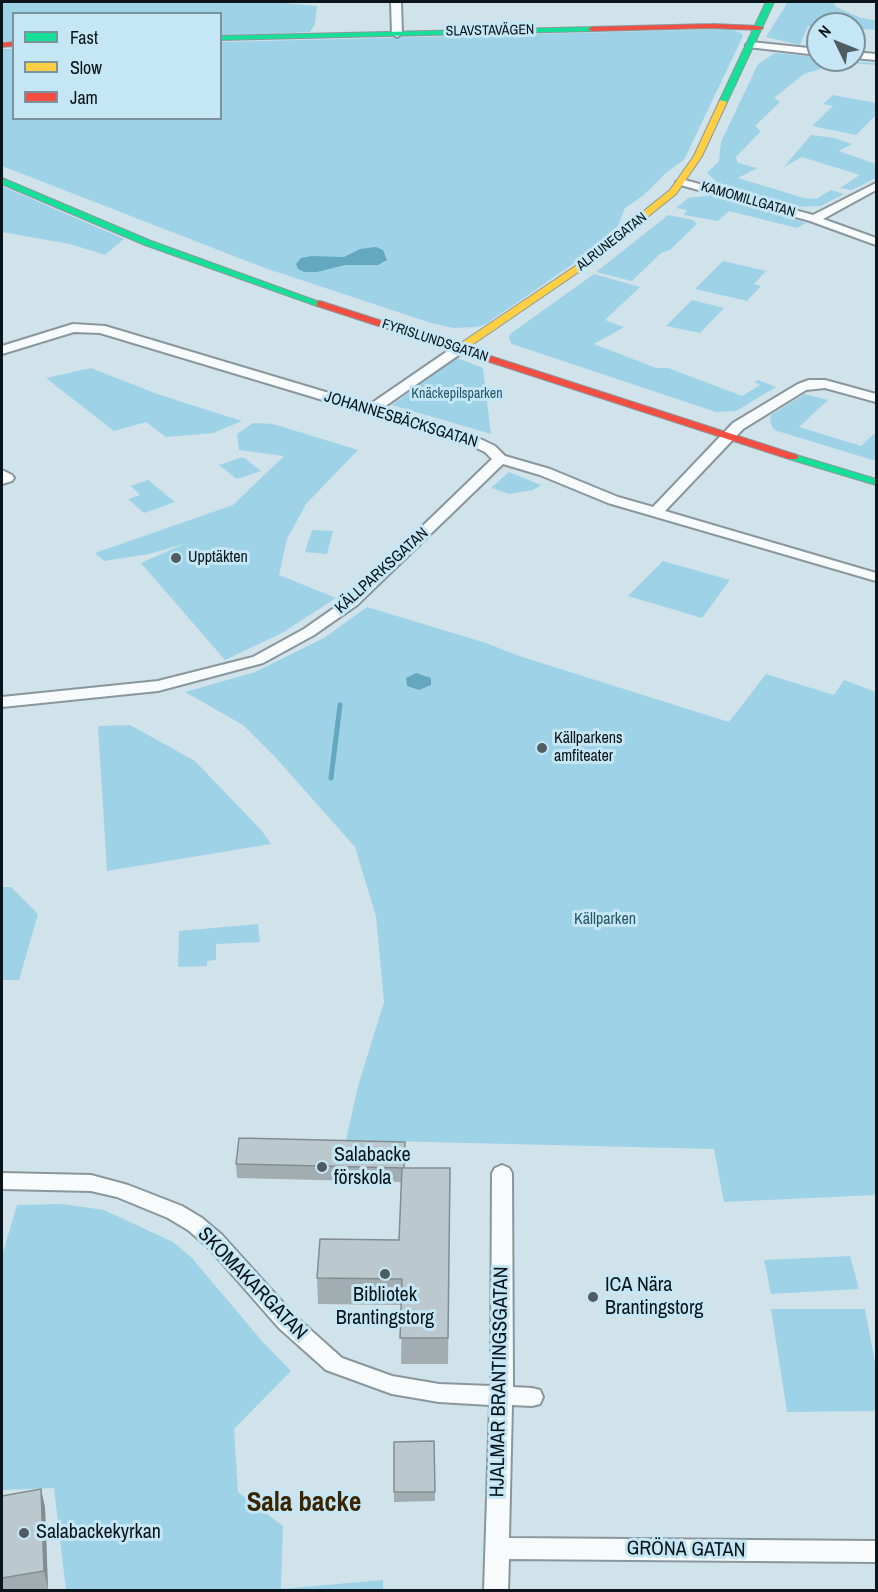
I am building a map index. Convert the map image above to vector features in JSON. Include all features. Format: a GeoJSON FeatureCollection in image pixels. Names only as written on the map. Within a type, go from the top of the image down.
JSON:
{"type":"FeatureCollection","features":[{"type":"Feature","properties":{"kind":"main road","name":"ALRUNEGATAN"},"geometry":{"type":"LineString","coordinates":[[459,349],[577,268],[653,210],[681,182],[698,156],[770,2]]}},
{"type":"Feature","properties":{"kind":"main road","name":"SLAVSTAVÄGEN"},"geometry":{"type":"LineString","coordinates":[[222,38],[712,26],[759,28]]}},
{"type":"Feature","properties":{"kind":"main road","name":"FYRISLUNDSGATAN"},"geometry":{"type":"LineString","coordinates":[[2,170],[253,269],[738,426],[876,468]]}},
{"type":"Feature","properties":{"kind":"main road","name":"FYRISLUNDSGATAN"},"geometry":{"type":"LineString","coordinates":[[2,181],[148,243],[226,273],[726,437],[876,482]]}},
{"type":"Feature","properties":{"kind":"street"},"geometry":{"type":"LineString","coordinates":[[396,2],[397,34]]}},
{"type":"Feature","properties":{"kind":"street"},"geometry":{"type":"LineString","coordinates":[[751,45],[806,51]]}},
{"type":"Feature","properties":{"kind":"street","name":"KAMOMILLGATAN"},"geometry":{"type":"LineString","coordinates":[[681,182],[814,219],[876,242]]}},
{"type":"Feature","properties":{"kind":"street","name":"KAMOMILLGATAN"},"geometry":{"type":"LineString","coordinates":[[814,219],[876,186]]}},
{"type":"Feature","properties":{"kind":"street","name":"JOHANNESBÄCKSGATAN"},"geometry":{"type":"LineString","coordinates":[[2,350],[73,328],[92,328],[471,440],[490,449],[500,459],[534,468],[597,494],[876,577]]}},
{"type":"Feature","properties":{"kind":"street","name":"ALRUNEGATAN"},"geometry":{"type":"LineString","coordinates":[[371,410],[459,349]]}},
{"type":"Feature","properties":{"kind":"street"},"geometry":{"type":"LineString","coordinates":[[656,512],[738,426],[809,384],[837,386],[876,398]]}},
{"type":"Feature","properties":{"kind":"street","name":"KÄLLPARKSGATAN"},"geometry":{"type":"LineString","coordinates":[[2,702],[158,686],[258,660],[309,632],[352,602],[500,459]]}},
{"type":"Feature","properties":{"kind":"street"},"geometry":{"type":"LineString","coordinates":[[2,474],[7,478],[2,480]]}},
{"type":"Feature","properties":{"kind":"street","name":"HJALMAR BRANTINGSGATAN"},"geometry":{"type":"LineString","coordinates":[[496,1590],[501,1394],[502,1173]]}},
{"type":"Feature","properties":{"kind":"street","name":"SKOMAKARGATAN"},"geometry":{"type":"LineString","coordinates":[[2,1181],[91,1183],[121,1190],[175,1212],[195,1224],[215,1241],[286,1322],[334,1364],[392,1384],[453,1394],[532,1396]]}},
{"type":"Feature","properties":{"kind":"street","name":"GRÖNA GATAN"},"geometry":{"type":"LineString","coordinates":[[496,1548],[876,1551]]}},
{"type":"Feature","properties":{"kind":"green space"},"geometry":{"type":"Polygon","coordinates":[[[2,2],[272,2],[317,6],[315,24],[310,32],[222,37],[222,12],[12,12],[12,41],[2,41],[2,2]]]}},
{"type":"Feature","properties":{"kind":"green space"},"geometry":{"type":"Polygon","coordinates":[[[788,2],[833,2],[836,7],[847,12],[806,12],[806,31],[800,45],[766,37],[788,2]]]}},
{"type":"Feature","properties":{"kind":"green space"},"geometry":{"type":"Polygon","coordinates":[[[866,19],[876,20],[876,30],[866,29],[866,19]]]}},
{"type":"Feature","properties":{"kind":"green space"},"geometry":{"type":"Polygon","coordinates":[[[730,29],[743,36],[684,160],[667,172],[644,195],[625,208],[618,226],[570,266],[486,324],[477,327],[454,328],[431,323],[262,267],[2,166],[2,49],[12,49],[12,120],[222,120],[222,42],[730,29]]]}},
{"type":"Feature","properties":{"kind":"green space"},"geometry":{"type":"Polygon","coordinates":[[[775,53],[806,56],[806,72],[810,72],[804,74],[774,98],[780,102],[755,126],[761,131],[736,157],[738,163],[757,168],[738,178],[804,198],[816,199],[831,190],[844,194],[821,206],[794,207],[718,183],[707,173],[719,161],[721,142],[758,64],[775,53]]]}},
{"type":"Feature","properties":{"kind":"green space"},"geometry":{"type":"Polygon","coordinates":[[[833,95],[876,103],[876,115],[856,135],[812,126],[833,106],[823,104],[833,95]]]}},
{"type":"Feature","properties":{"kind":"green space"},"geometry":{"type":"Polygon","coordinates":[[[811,135],[835,138],[852,144],[839,151],[876,164],[876,178],[852,190],[840,188],[860,175],[802,157],[784,167],[811,135]]]}},
{"type":"Feature","properties":{"kind":"green space"},"geometry":{"type":"Polygon","coordinates":[[[2,186],[124,239],[105,255],[70,244],[2,232],[2,186]]]}},
{"type":"Feature","properties":{"kind":"green space"},"geometry":{"type":"Polygon","coordinates":[[[712,195],[806,223],[797,228],[729,211],[718,221],[684,215],[687,210],[676,208],[688,198],[712,195]]]}},
{"type":"Feature","properties":{"kind":"green space"},"geometry":{"type":"Polygon","coordinates":[[[668,215],[693,220],[697,224],[670,250],[661,253],[632,281],[596,272],[668,215]]]}},
{"type":"Feature","properties":{"kind":"green space"},"geometry":{"type":"Polygon","coordinates":[[[723,261],[766,271],[754,284],[761,286],[747,301],[695,289],[723,261]]]}},
{"type":"Feature","properties":{"kind":"green space"},"geometry":{"type":"Polygon","coordinates":[[[594,274],[640,287],[605,320],[624,327],[594,344],[656,368],[668,368],[742,396],[760,385],[755,382],[758,380],[776,387],[736,411],[716,412],[512,344],[510,334],[594,274]]]}},
{"type":"Feature","properties":{"kind":"green space"},"geometry":{"type":"Polygon","coordinates":[[[692,300],[724,308],[700,333],[666,326],[692,300]]]}},
{"type":"Feature","properties":{"kind":"green space","name":"Knäckepilsparken"},"geometry":{"type":"Polygon","coordinates":[[[457,358],[483,368],[491,434],[392,405],[457,358]]]}},
{"type":"Feature","properties":{"kind":"green space"},"geometry":{"type":"Polygon","coordinates":[[[91,368],[157,394],[242,421],[213,433],[166,437],[146,422],[114,431],[46,378],[91,368]]]}},
{"type":"Feature","properties":{"kind":"green space"},"geometry":{"type":"Polygon","coordinates":[[[805,394],[828,400],[799,427],[861,446],[876,432],[876,461],[774,430],[770,422],[771,415],[805,394]]]}},
{"type":"Feature","properties":{"kind":"green space"},"geometry":{"type":"Polygon","coordinates":[[[253,423],[273,424],[358,450],[306,504],[287,539],[279,575],[336,598],[282,633],[225,660],[141,563],[184,544],[149,554],[104,561],[95,553],[233,505],[284,456],[239,450],[237,434],[253,423]]]}},
{"type":"Feature","properties":{"kind":"green space"},"geometry":{"type":"Polygon","coordinates":[[[243,457],[261,471],[237,479],[219,465],[243,457]]]}},
{"type":"Feature","properties":{"kind":"green space"},"geometry":{"type":"Polygon","coordinates":[[[509,472],[541,485],[533,490],[509,494],[491,488],[509,472]]]}},
{"type":"Feature","properties":{"kind":"green space"},"geometry":{"type":"Polygon","coordinates":[[[148,480],[175,502],[144,513],[128,499],[140,495],[131,486],[148,480]]]}},
{"type":"Feature","properties":{"kind":"green space"},"geometry":{"type":"Polygon","coordinates":[[[312,530],[333,531],[327,554],[305,552],[312,530]]]}},
{"type":"Feature","properties":{"kind":"green space"},"geometry":{"type":"Polygon","coordinates":[[[663,561],[730,580],[702,618],[628,596],[663,561]]]}},
{"type":"Feature","properties":{"kind":"green space","name":"Källparken"},"geometry":{"type":"Polygon","coordinates":[[[367,607],[729,722],[766,674],[834,695],[844,680],[876,692],[876,1195],[724,1202],[714,1149],[346,1140],[358,1086],[384,1002],[376,916],[355,847],[277,759],[243,725],[185,692],[255,672],[324,638],[367,607]]]}},
{"type":"Feature","properties":{"kind":"green space"},"geometry":{"type":"Polygon","coordinates":[[[130,725],[195,761],[262,831],[271,844],[107,871],[98,726],[130,725]]]}},
{"type":"Feature","properties":{"kind":"green space"},"geometry":{"type":"Polygon","coordinates":[[[2,887],[11,887],[38,914],[19,980],[2,980],[2,887]]]}},
{"type":"Feature","properties":{"kind":"green space"},"geometry":{"type":"Polygon","coordinates":[[[258,924],[260,942],[216,944],[216,960],[207,961],[207,966],[178,967],[179,931],[258,924]]]}},
{"type":"Feature","properties":{"kind":"green space"},"geometry":{"type":"Polygon","coordinates":[[[62,1204],[104,1210],[173,1242],[192,1258],[261,1340],[291,1371],[234,1429],[238,1492],[283,1526],[281,1589],[383,1580],[383,1590],[66,1590],[54,1488],[2,1490],[2,1256],[17,1205],[62,1204]]]}},
{"type":"Feature","properties":{"kind":"green space"},"geometry":{"type":"Polygon","coordinates":[[[850,1256],[859,1289],[771,1294],[764,1260],[850,1256]]]}},
{"type":"Feature","properties":{"kind":"green space"},"geometry":{"type":"Polygon","coordinates":[[[771,1309],[865,1309],[876,1367],[876,1411],[787,1412],[771,1309]]]}},
{"type":"Feature","properties":{"kind":"shaded area"},"geometry":{"type":"Polygon","coordinates":[[[376,247],[383,250],[387,260],[378,265],[345,265],[317,272],[304,272],[298,269],[296,264],[301,258],[344,257],[360,249],[376,247]]]}},
{"type":"Feature","properties":{"kind":"shaded area"},"geometry":{"type":"Polygon","coordinates":[[[416,673],[431,678],[431,685],[419,690],[407,686],[406,678],[416,673]]]}},
{"type":"Feature","properties":{"kind":"building"},"geometry":{"type":"Polygon","coordinates":[[[239,1138],[405,1142],[404,1168],[236,1164],[239,1138]]]}},
{"type":"Feature","properties":{"kind":"building","name":"Bibliotek Brantingstorg"},"geometry":{"type":"Polygon","coordinates":[[[402,1168],[450,1168],[448,1338],[400,1338],[402,1279],[317,1278],[320,1239],[399,1240],[402,1168]]]}},
{"type":"Feature","properties":{"kind":"building"},"geometry":{"type":"Polygon","coordinates":[[[434,1441],[435,1492],[394,1492],[394,1442],[434,1441]]]}},
{"type":"Feature","properties":{"kind":"building","name":"Salabackekyrkan"},"geometry":{"type":"Polygon","coordinates":[[[41,1489],[44,1571],[2,1578],[2,1496],[41,1489]]]}},
{"type":"Feature","properties":{"kind":"waterway"},"geometry":{"type":"LineString","coordinates":[[331,778],[340,705]]}},
{"type":"Feature","properties":{"kind":"traffic: fast"},"geometry":{"type":"LineString","coordinates":[[723,102],[770,2]]}},
{"type":"Feature","properties":{"kind":"traffic: fast"},"geometry":{"type":"LineString","coordinates":[[222,38],[592,29]]}},
{"type":"Feature","properties":{"kind":"traffic: fast"},"geometry":{"type":"LineString","coordinates":[[2,181],[148,243],[320,304]]}},
{"type":"Feature","properties":{"kind":"traffic: fast"},"geometry":{"type":"LineString","coordinates":[[793,457],[876,482]]}},
{"type":"Feature","properties":{"kind":"traffic: slow"},"geometry":{"type":"LineString","coordinates":[[459,349],[577,269],[673,192],[698,156],[723,102]]}},
{"type":"Feature","properties":{"kind":"traffic: jam"},"geometry":{"type":"LineString","coordinates":[[592,29],[712,26],[759,28]]}},
{"type":"Feature","properties":{"kind":"traffic: jam"},"geometry":{"type":"LineString","coordinates":[[2,45],[12,44]]}},
{"type":"Feature","properties":{"kind":"traffic: jam"},"geometry":{"type":"LineString","coordinates":[[320,304],[793,457]]}},
{"type":"Feature","properties":{"kind":"place","name":"Upptäkten"},"geometry":{"type":"Point","coordinates":[176,558]}},
{"type":"Feature","properties":{"kind":"place","name":"Källparkens amfiteater"},"geometry":{"type":"Point","coordinates":[542,748]}},
{"type":"Feature","properties":{"kind":"place","name":"Salabacke förskola"},"geometry":{"type":"Point","coordinates":[322,1167]}},
{"type":"Feature","properties":{"kind":"place","name":"Bibliotek Brantingstorg"},"geometry":{"type":"Point","coordinates":[385,1274]}},
{"type":"Feature","properties":{"kind":"place","name":"ICA Nära Brantingstorg"},"geometry":{"type":"Point","coordinates":[593,1297]}},
{"type":"Feature","properties":{"kind":"place","name":"Salabackekyrkan"},"geometry":{"type":"Point","coordinates":[24,1533]}},
{"type":"Feature","properties":{"kind":"district","name":"Sala backe"},"geometry":{"type":"Point","coordinates":[304,1504]}}]}
